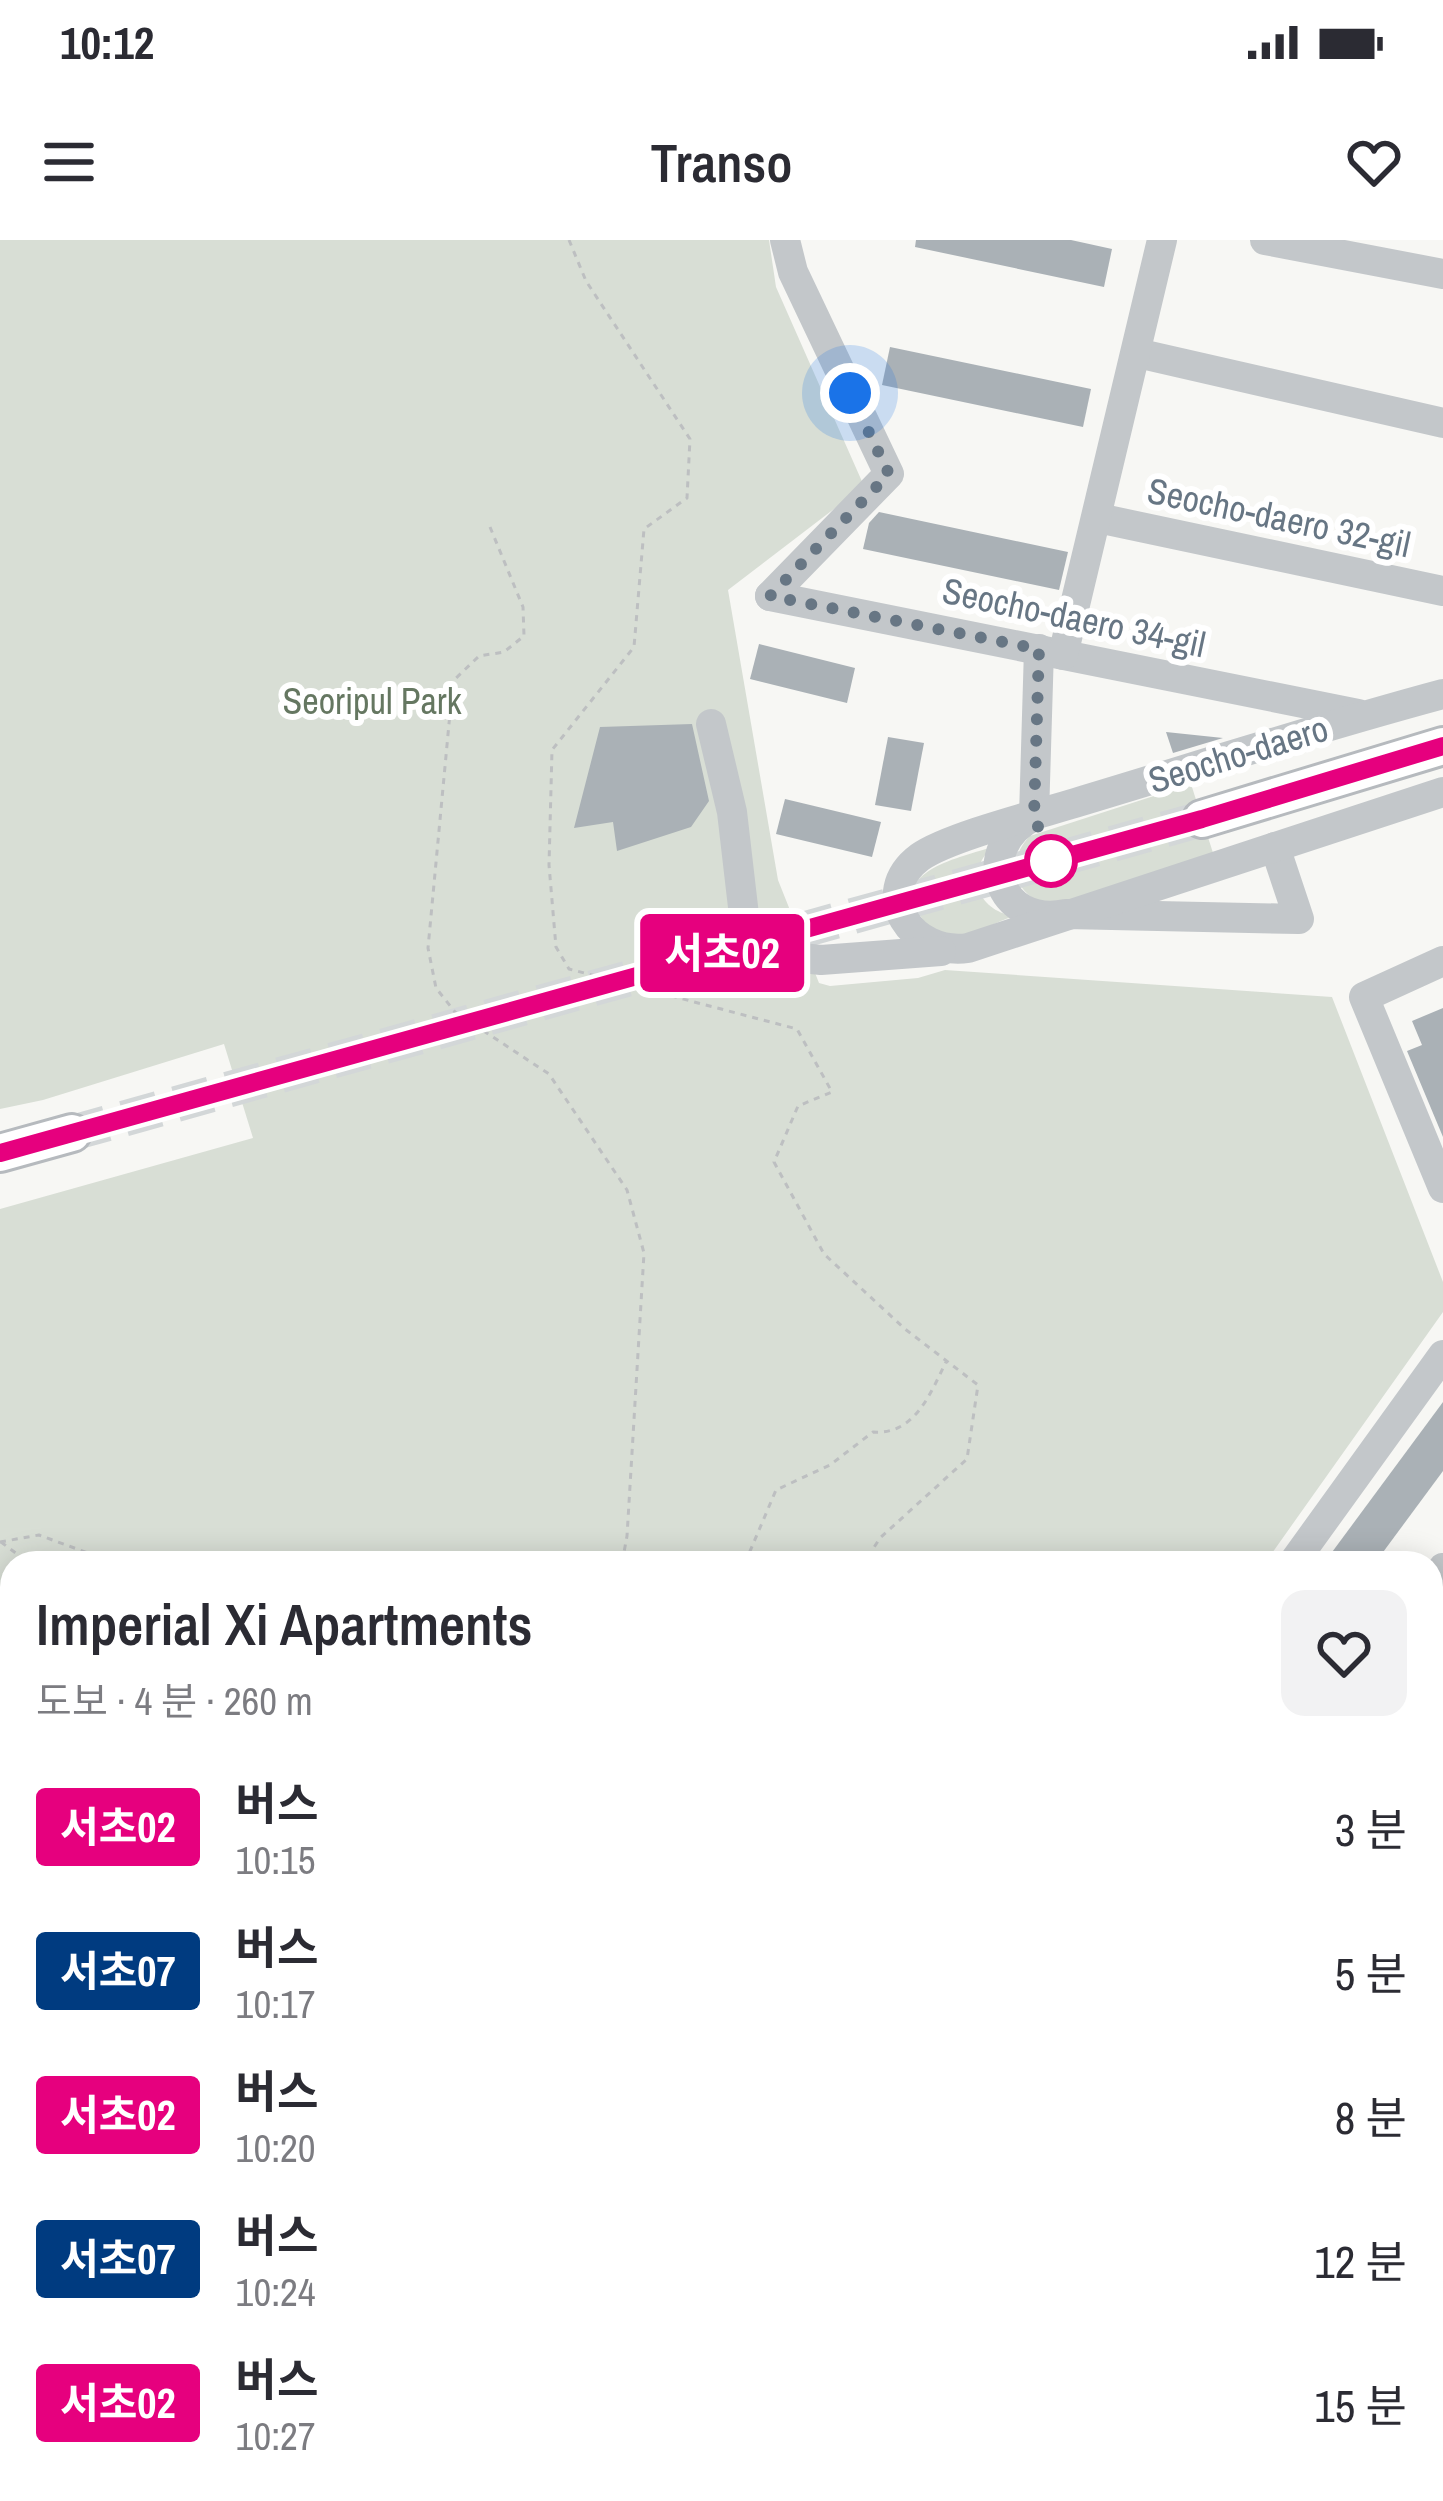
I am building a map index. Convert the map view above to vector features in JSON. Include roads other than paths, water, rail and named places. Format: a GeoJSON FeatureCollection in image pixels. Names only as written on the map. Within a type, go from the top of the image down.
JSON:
{"type":"FeatureCollection","features":[{"type":"Feature","properties":{"kind":"main road","name":"Seocho-daero"},"geometry":{"type":"LineString","coordinates":[[1202,819],[1443,746]]}},
{"type":"Feature","properties":{"kind":"main road"},"geometry":{"type":"LineString","coordinates":[[0,1153],[72,1133]]}},
{"type":"Feature","properties":{"kind":"street","name":"Seocho-daero 34-gil"},"geometry":{"type":"LineString","coordinates":[[784,240],[793,272],[889,474],[770,596],[1364,716]]}},
{"type":"Feature","properties":{"kind":"street"},"geometry":{"type":"LineString","coordinates":[[1162,240],[1098,518],[1051,652],[1034,816],[1008,835],[1000,849],[1000,881],[1019,908],[1050,917],[1299,919],[1275,847]]}},
{"type":"Feature","properties":{"kind":"street"},"geometry":{"type":"LineString","coordinates":[[1265,240],[1443,274]]}},
{"type":"Feature","properties":{"kind":"street"},"geometry":{"type":"LineString","coordinates":[[1137,353],[1443,423]]}},
{"type":"Feature","properties":{"kind":"street","name":"Seocho-daero 32-gil"},"geometry":{"type":"LineString","coordinates":[[1098,518],[1443,591]]}},
{"type":"Feature","properties":{"kind":"street","name":"Seocho-daero"},"geometry":{"type":"LineString","coordinates":[[952,950],[935,948],[909,929],[899,899],[909,868],[936,849],[1443,694]]}},
{"type":"Feature","properties":{"kind":"street"},"geometry":{"type":"LineString","coordinates":[[711,724],[732,812],[745,924],[755,953],[821,960],[952,950],[1443,792]]}},
{"type":"Feature","properties":{"kind":"street"},"geometry":{"type":"LineString","coordinates":[[1443,961],[1364,997],[1443,1188]]}},
{"type":"Feature","properties":{"kind":"street"},"geometry":{"type":"LineString","coordinates":[[1302,1551],[1443,1355]]}},
{"type":"Feature","properties":{"kind":"tunnel"},"geometry":{"type":"LineString","coordinates":[[72,1133],[1202,819]]}},
{"type":"Feature","properties":{"kind":"park label","name":"Seoripul Park"},"geometry":{"type":"Point","coordinates":[372,701]}}]}
